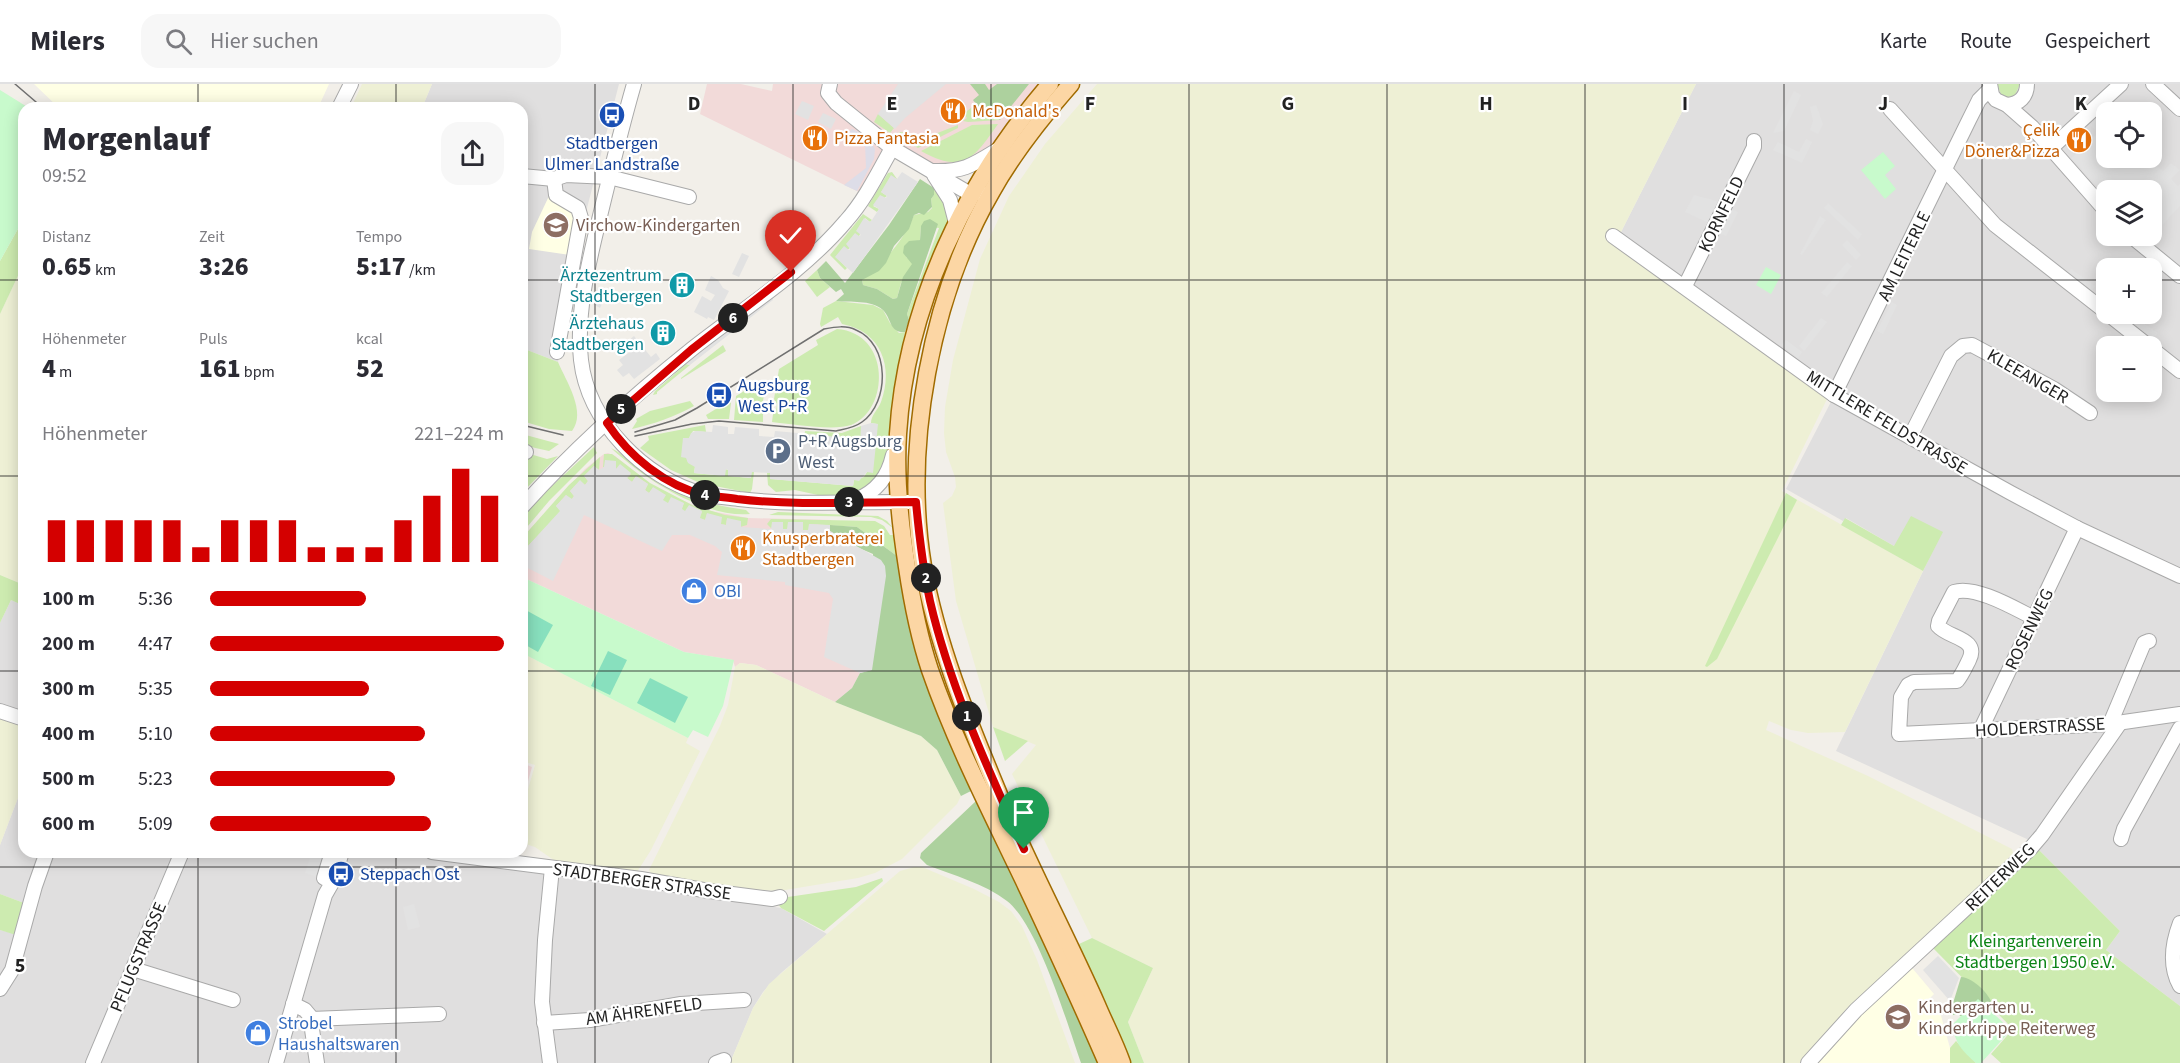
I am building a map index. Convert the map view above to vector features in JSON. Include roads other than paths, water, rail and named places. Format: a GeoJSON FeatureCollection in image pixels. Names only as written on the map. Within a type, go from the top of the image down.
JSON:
{"type":"FeatureCollection","features":[{"type":"Feature","properties":{"kind":"main road"},"geometry":{"type":"LineString","coordinates":[[1050,84],[999,149],[956,223],[941,256],[907,366],[898,432],[898,502],[911,593],[930,668],[958,741],[987,785],[1024,849],[1122,1063]]}},
{"type":"Feature","properties":{"kind":"main road"},"geometry":{"type":"LineString","coordinates":[[1071,84],[1023,142],[991,192],[964,249],[934,339],[925,380],[916,502],[930,602],[987,785],[1107,1063]]}},
{"type":"Feature","properties":{"kind":"street"},"geometry":{"type":"LineString","coordinates":[[342,102],[351,84]]}},
{"type":"Feature","properties":{"kind":"street"},"geometry":{"type":"LineString","coordinates":[[634,84],[609,177],[586,281],[580,338],[581,361],[587,382],[596,405],[607,423],[624,446],[649,468],[704,495],[786,504],[916,502]]}},
{"type":"Feature","properties":{"kind":"street"},"geometry":{"type":"LineString","coordinates":[[830,84],[828,93],[836,103],[892,148],[960,188],[973,192],[991,192]]}},
{"type":"Feature","properties":{"kind":"street"},"geometry":{"type":"LineString","coordinates":[[2050,149],[2121,84]]}},
{"type":"Feature","properties":{"kind":"street"},"geometry":{"type":"LineString","coordinates":[[2153,84],[2180,109]]}},
{"type":"Feature","properties":{"kind":"street"},"geometry":{"type":"LineString","coordinates":[[2025,91],[2032,127]]}},
{"type":"Feature","properties":{"kind":"street","name":"AM LEITERLE"},"geometry":{"type":"LineString","coordinates":[[1834,395],[1971,116],[1995,94],[2013,104],[2025,91]]}},
{"type":"Feature","properties":{"kind":"street"},"geometry":{"type":"LineString","coordinates":[[1995,94],[2032,127],[2096,200]]}},
{"type":"Feature","properties":{"kind":"street"},"geometry":{"type":"LineString","coordinates":[[1890,109],[2007,236],[2096,305]]}},
{"type":"Feature","properties":{"kind":"street","name":"KORNFELD"},"geometry":{"type":"LineString","coordinates":[[1685,286],[1754,147],[1754,141]]}},
{"type":"Feature","properties":{"kind":"street"},"geometry":{"type":"LineString","coordinates":[[528,500],[607,423],[691,350],[787,276],[829,240],[848,220],[892,148]]}},
{"type":"Feature","properties":{"kind":"street"},"geometry":{"type":"LineString","coordinates":[[931,171],[968,168],[999,149]]}},
{"type":"Feature","properties":{"kind":"street"},"geometry":{"type":"LineString","coordinates":[[931,171],[950,200],[956,223]]}},
{"type":"Feature","properties":{"kind":"street"},"geometry":{"type":"LineString","coordinates":[[528,177],[554,179],[566,175],[609,177],[689,197]]}},
{"type":"Feature","properties":{"kind":"street"},"geometry":{"type":"LineString","coordinates":[[554,179],[555,195],[578,208],[581,218],[557,352]]}},
{"type":"Feature","properties":{"kind":"street","name":"MITTLERE FELDSTRASSE"},"geometry":{"type":"LineString","coordinates":[[1613,236],[1834,395],[2077,528],[2180,576]]}},
{"type":"Feature","properties":{"kind":"street"},"geometry":{"type":"LineString","coordinates":[[2142,246],[2180,276]]}},
{"type":"Feature","properties":{"kind":"street"},"geometry":{"type":"LineString","coordinates":[[2121,324],[2180,371]]}},
{"type":"Feature","properties":{"kind":"street","name":"KLEEANGER"},"geometry":{"type":"LineString","coordinates":[[1910,437],[1951,356],[1963,346],[1972,345],[2054,389],[2090,413]]}},
{"type":"Feature","properties":{"kind":"street"},"geometry":{"type":"LineString","coordinates":[[851,502],[866,496],[883,482],[889,472],[898,432]]}},
{"type":"Feature","properties":{"kind":"street","name":"ROSENWEG"},"geometry":{"type":"LineString","coordinates":[[1980,730],[2077,528]]}},
{"type":"Feature","properties":{"kind":"street","name":"HOLDERSTRASSE"},"geometry":{"type":"LineString","coordinates":[[2034,618],[1996,599],[1960,590],[1954,592],[1942,613],[1938,626],[1941,630],[1965,641],[1970,646],[1972,654],[1957,681],[1914,682],[1908,685],[1900,697],[1899,734],[2115,723],[2180,714]]}},
{"type":"Feature","properties":{"kind":"street","name":"REITERWEG"},"geometry":{"type":"LineString","coordinates":[[1808,1063],[1856,1010],[2042,836],[2115,723],[2144,643],[2149,641]]}},
{"type":"Feature","properties":{"kind":"street"},"geometry":{"type":"LineString","coordinates":[[0,711],[18,717]]}},
{"type":"Feature","properties":{"kind":"street"},"geometry":{"type":"LineString","coordinates":[[2121,839],[2124,829],[2180,728]]}},
{"type":"Feature","properties":{"kind":"street"},"geometry":{"type":"LineString","coordinates":[[0,988],[12,970],[45,858]]}},
{"type":"Feature","properties":{"kind":"street","name":"PFLUGSTRASSE"},"geometry":{"type":"LineString","coordinates":[[93,1063],[179,858]]}},
{"type":"Feature","properties":{"kind":"street"},"geometry":{"type":"LineString","coordinates":[[325,895],[324,878],[330,858]]}},
{"type":"Feature","properties":{"kind":"street"},"geometry":{"type":"LineString","coordinates":[[276,1063],[325,895],[333,881],[340,858]]}},
{"type":"Feature","properties":{"kind":"street","name":"STADTBERGER STRASSE"},"geometry":{"type":"LineString","coordinates":[[477,858],[641,879],[709,891],[772,899],[780,897]]}},
{"type":"Feature","properties":{"kind":"street"},"geometry":{"type":"LineString","coordinates":[[550,1063],[542,1002],[552,868]]}},
{"type":"Feature","properties":{"kind":"street"},"geometry":{"type":"LineString","coordinates":[[2180,923],[2173,949],[2172,965],[2180,986]]}},
{"type":"Feature","properties":{"kind":"street"},"geometry":{"type":"LineString","coordinates":[[133,969],[233,1000]]}},
{"type":"Feature","properties":{"kind":"street","name":"AM ÄHRENFELD"},"geometry":{"type":"LineString","coordinates":[[544,1023],[590,1020],[681,1004],[744,1000]]}},
{"type":"Feature","properties":{"kind":"street"},"geometry":{"type":"LineString","coordinates":[[293,1004],[305,1010],[311,1019],[317,1063]]}},
{"type":"Feature","properties":{"kind":"street"},"geometry":{"type":"LineString","coordinates":[[311,1019],[439,1014]]}},
{"type":"Feature","properties":{"kind":"tram line"},"geometry":{"type":"LineString","coordinates":[[15,84],[36,102]]}},
{"type":"Feature","properties":{"kind":"tram line"},"geometry":{"type":"LineString","coordinates":[[635,432],[675,420],[824,329],[844,327],[856,330],[867,337],[875,347],[880,360],[882,374],[878,401],[871,413],[856,426],[836,431],[719,421],[635,436]]}},
{"type":"Feature","properties":{"kind":"tram line"},"geometry":{"type":"LineString","coordinates":[[528,426],[563,435]]}},
{"type":"Feature","properties":{"kind":"place","name":"McDonald's"},"geometry":{"type":"Point","coordinates":[953,111]}},
{"type":"Feature","properties":{"kind":"place","name":"Stadtbergen Ulmer Landstraße"},"geometry":{"type":"Point","coordinates":[612,115]}},
{"type":"Feature","properties":{"kind":"place","name":"Pizza Fantasia"},"geometry":{"type":"Point","coordinates":[815,138]}},
{"type":"Feature","properties":{"kind":"place","name":"Çelik Döner&Pizza"},"geometry":{"type":"Point","coordinates":[2079,140]}},
{"type":"Feature","properties":{"kind":"place","name":"Virchow-Kindergarten"},"geometry":{"type":"Point","coordinates":[556,225]}},
{"type":"Feature","properties":{"kind":"place","name":"Ärztezentrum Stadtbergen"},"geometry":{"type":"Point","coordinates":[682,285]}},
{"type":"Feature","properties":{"kind":"place","name":"Ärztehaus Stadtbergen"},"geometry":{"type":"Point","coordinates":[663,333]}},
{"type":"Feature","properties":{"kind":"place","name":"Augsburg West P+R"},"geometry":{"type":"Point","coordinates":[719,395]}},
{"type":"Feature","properties":{"kind":"place","name":"P+R Augsburg West"},"geometry":{"type":"Point","coordinates":[778,451]}},
{"type":"Feature","properties":{"kind":"place","name":"Knusperbraterei Stadtbergen"},"geometry":{"type":"Point","coordinates":[743,548]}},
{"type":"Feature","properties":{"kind":"place","name":"OBI"},"geometry":{"type":"Point","coordinates":[694,591]}},
{"type":"Feature","properties":{"kind":"place","name":"Steppach Ost"},"geometry":{"type":"Point","coordinates":[341,874]}},
{"type":"Feature","properties":{"kind":"place","name":"Kindergarten u. Kinderkrippe Reiterweg"},"geometry":{"type":"Point","coordinates":[1898,1017]}},
{"type":"Feature","properties":{"kind":"place","name":"Strobel Haushaltswaren"},"geometry":{"type":"Point","coordinates":[258,1033]}},
{"type":"Feature","properties":{"kind":"park label","name":"Kleingartenverein Stadtbergen 1950 e.V."},"geometry":{"type":"Point","coordinates":[2035,951]}}]}
